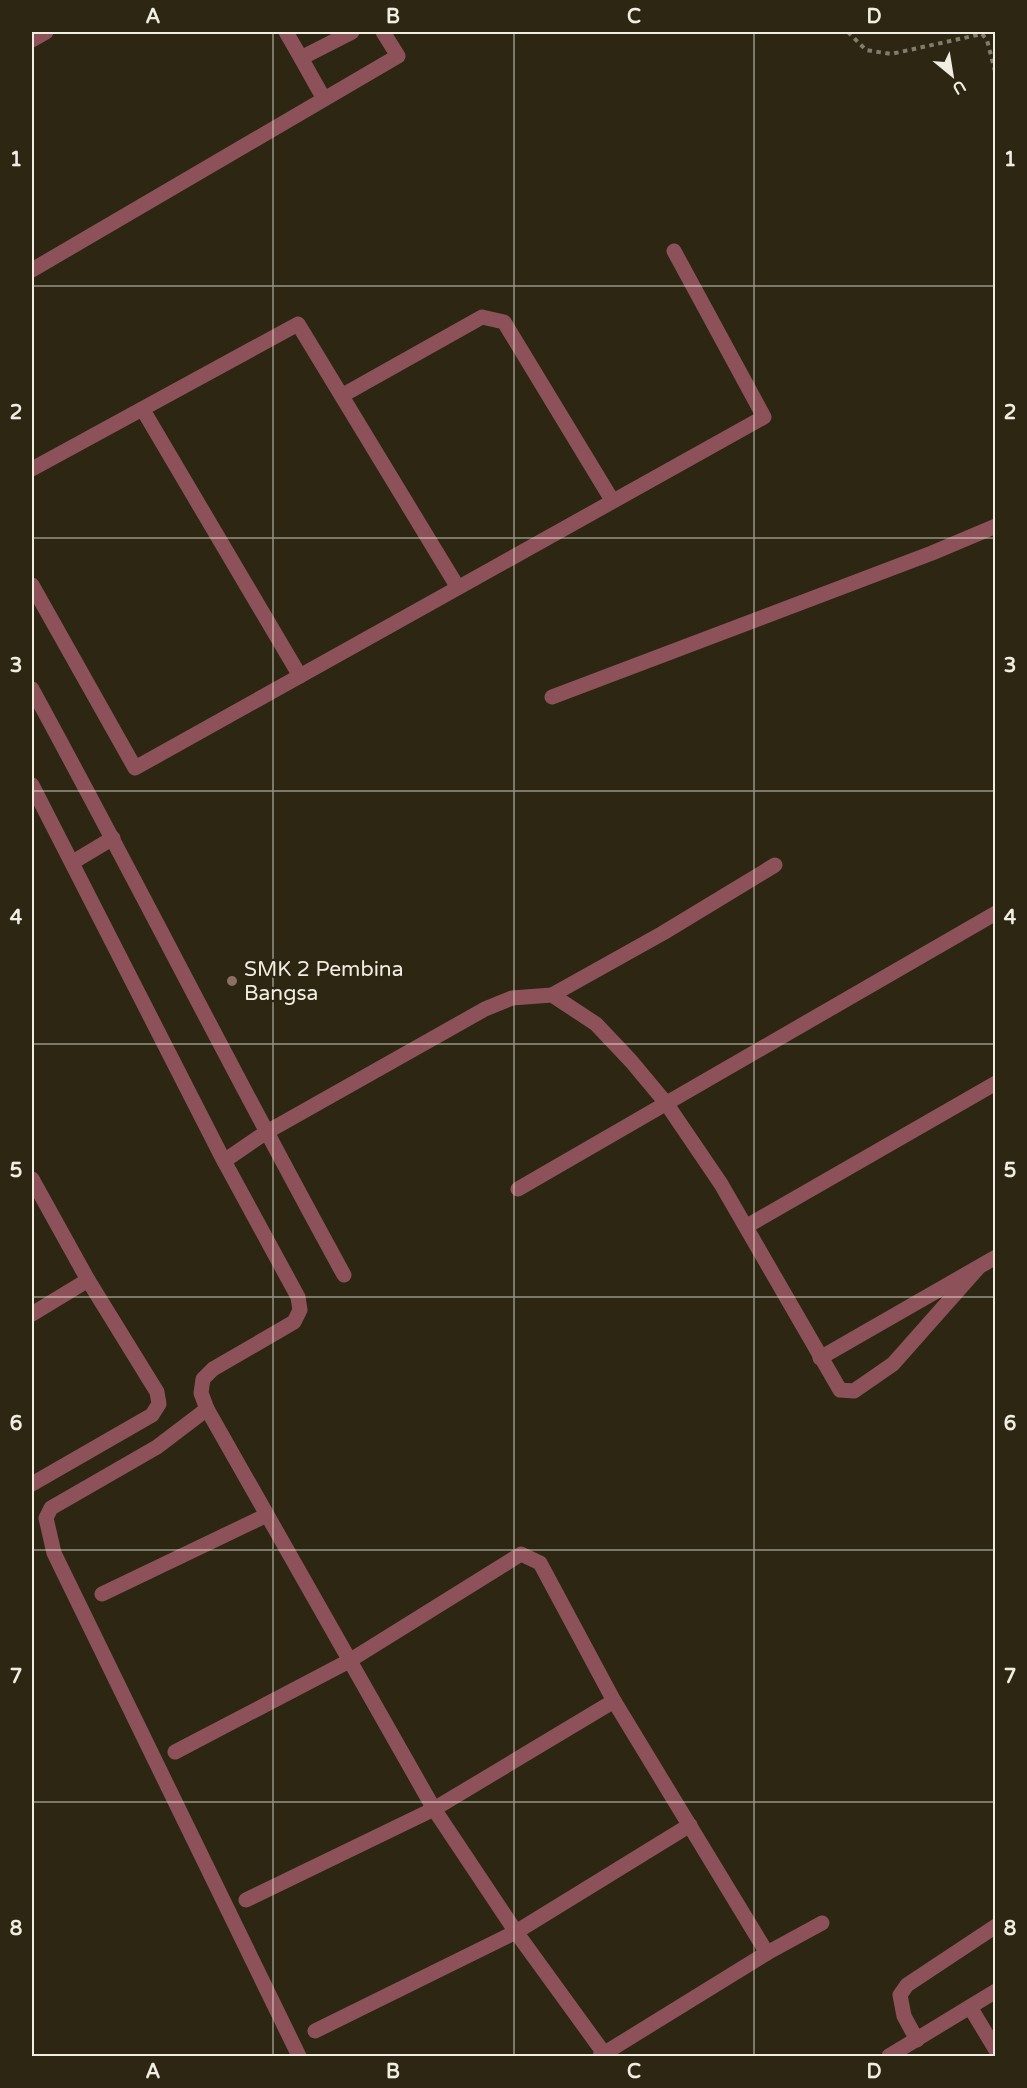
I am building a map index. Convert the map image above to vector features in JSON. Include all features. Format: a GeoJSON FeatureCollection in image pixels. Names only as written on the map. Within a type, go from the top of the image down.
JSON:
{"type":"FeatureCollection","features":[{"type":"Feature","properties":{"kind":"street"},"geometry":{"type":"LineString","coordinates":[[32,40],[46,32]]}},
{"type":"Feature","properties":{"kind":"street"},"geometry":{"type":"LineString","coordinates":[[286,32],[324,99]]}},
{"type":"Feature","properties":{"kind":"street"},"geometry":{"type":"LineString","coordinates":[[301,58],[352,32]]}},
{"type":"Feature","properties":{"kind":"street"},"geometry":{"type":"LineString","coordinates":[[32,270],[398,57],[383,32]]}},
{"type":"Feature","properties":{"kind":"street"},"geometry":{"type":"LineString","coordinates":[[32,585],[135,768],[764,417],[674,251]]}},
{"type":"Feature","properties":{"kind":"street"},"geometry":{"type":"LineString","coordinates":[[343,395],[482,317],[504,322],[612,500]]}},
{"type":"Feature","properties":{"kind":"street"},"geometry":{"type":"LineString","coordinates":[[32,469],[298,324],[458,586]]}},
{"type":"Feature","properties":{"kind":"street"},"geometry":{"type":"LineString","coordinates":[[143,410],[300,676]]}},
{"type":"Feature","properties":{"kind":"street"},"geometry":{"type":"LineString","coordinates":[[552,697],[932,553],[996,526]]}},
{"type":"Feature","properties":{"kind":"street"},"geometry":{"type":"LineString","coordinates":[[32,689],[113,838],[265,1133],[344,1275]]}},
{"type":"Feature","properties":{"kind":"street"},"geometry":{"type":"LineString","coordinates":[[32,785],[224,1161],[298,1298],[300,1310],[294,1322],[213,1369],[202,1379],[201,1393],[207,1409],[434,1809],[516,1932],[603,2056],[767,1953],[822,1923]]}},
{"type":"Feature","properties":{"kind":"street"},"geometry":{"type":"LineString","coordinates":[[73,862],[113,838]]}},
{"type":"Feature","properties":{"kind":"street"},"geometry":{"type":"LineString","coordinates":[[224,1161],[265,1133],[485,1009],[512,998],[552,995],[663,933],[775,865]]}},
{"type":"Feature","properties":{"kind":"street"},"geometry":{"type":"LineString","coordinates":[[518,1189],[996,913]]}},
{"type":"Feature","properties":{"kind":"street"},"geometry":{"type":"LineString","coordinates":[[552,995],[596,1024],[666,1103],[747,1226],[840,1390],[855,1391],[893,1364],[978,1268]]}},
{"type":"Feature","properties":{"kind":"street"},"geometry":{"type":"LineString","coordinates":[[747,1226],[996,1083]]}},
{"type":"Feature","properties":{"kind":"street"},"geometry":{"type":"LineString","coordinates":[[32,1179],[88,1281],[157,1392],[159,1404],[152,1415],[32,1484]]}},
{"type":"Feature","properties":{"kind":"street"},"geometry":{"type":"LineString","coordinates":[[820,1358],[996,1257]]}},
{"type":"Feature","properties":{"kind":"street"},"geometry":{"type":"LineString","coordinates":[[32,1314],[88,1281]]}},
{"type":"Feature","properties":{"kind":"street"},"geometry":{"type":"LineString","coordinates":[[207,1409],[157,1447],[51,1508],[46,1518],[48,1533],[54,1553],[119,1690],[299,2056]]}},
{"type":"Feature","properties":{"kind":"street"},"geometry":{"type":"LineString","coordinates":[[102,1594],[267,1515]]}},
{"type":"Feature","properties":{"kind":"street"},"geometry":{"type":"LineString","coordinates":[[175,1752],[349,1661],[521,1554],[540,1563],[614,1701],[767,1953]]}},
{"type":"Feature","properties":{"kind":"street"},"geometry":{"type":"LineString","coordinates":[[246,1900],[434,1809],[614,1701]]}},
{"type":"Feature","properties":{"kind":"street"},"geometry":{"type":"LineString","coordinates":[[315,2031],[516,1932],[690,1825]]}},
{"type":"Feature","properties":{"kind":"street"},"geometry":{"type":"LineString","coordinates":[[917,2040],[904,2016],[900,1995],[907,1985],[996,1926]]}},
{"type":"Feature","properties":{"kind":"street"},"geometry":{"type":"LineString","coordinates":[[889,2056],[996,1991]]}},
{"type":"Feature","properties":{"kind":"street"},"geometry":{"type":"LineString","coordinates":[[970,2007],[996,2050]]}},
{"type":"Feature","properties":{"kind":"path"},"geometry":{"type":"LineString","coordinates":[[848,32],[866,50],[891,54],[982,34],[987,40],[996,75]]}},
{"type":"Feature","properties":{"kind":"place","name":"SMK 2 Pembina Bangsa"},"geometry":{"type":"Point","coordinates":[232,981]}}]}
